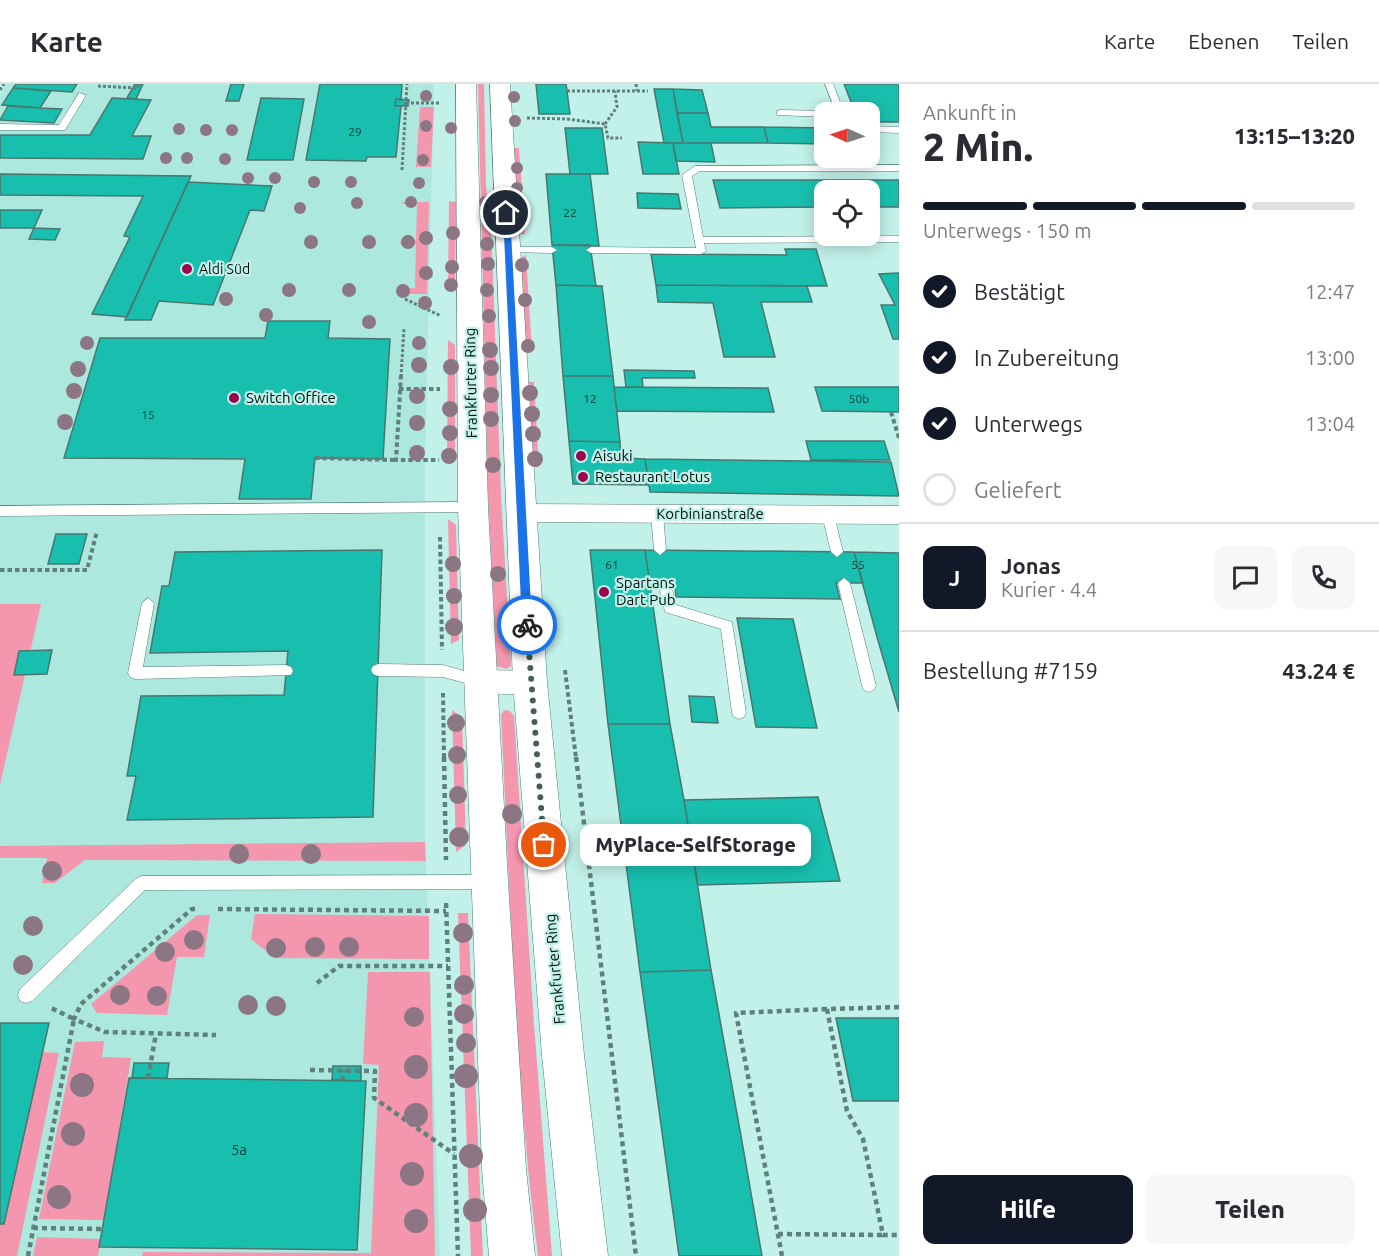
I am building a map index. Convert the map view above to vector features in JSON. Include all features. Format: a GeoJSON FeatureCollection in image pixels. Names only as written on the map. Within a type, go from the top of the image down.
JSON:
{"type":"FeatureCollection","features":[{"type":"Feature","properties":{"kind":"main road","name":"Frankfurter Ring"},"geometry":{"type":"LineString","coordinates":[[466,84],[473,507],[489,882],[504,1169],[512,1256]]}},
{"type":"Feature","properties":{"kind":"main road","name":"Frankfurter Ring"},"geometry":{"type":"LineString","coordinates":[[500,84],[530,682],[563,1055],[585,1256]]}},
{"type":"Feature","properties":{"kind":"street","name":"Korbinianstraße"},"geometry":{"type":"LineString","coordinates":[[520,513],[899,515]]}},
{"type":"Feature","properties":{"kind":"street"},"geometry":{"type":"LineString","coordinates":[[481,681],[530,682]]}},
{"type":"Feature","properties":{"kind":"lane"},"geometry":{"type":"LineString","coordinates":[[829,84],[836,102]]}},
{"type":"Feature","properties":{"kind":"lane"},"geometry":{"type":"LineString","coordinates":[[838,84],[845,102]]}},
{"type":"Feature","properties":{"kind":"lane"},"geometry":{"type":"LineString","coordinates":[[0,127],[63,128],[82,95]]}},
{"type":"Feature","properties":{"kind":"lane"},"geometry":{"type":"LineString","coordinates":[[780,113],[814,114]]}},
{"type":"Feature","properties":{"kind":"lane"},"geometry":{"type":"LineString","coordinates":[[880,129],[899,130]]}},
{"type":"Feature","properties":{"kind":"lane"},"geometry":{"type":"LineString","coordinates":[[591,250],[701,251],[687,175],[698,168],[899,168]]}},
{"type":"Feature","properties":{"kind":"lane"},"geometry":{"type":"LineString","coordinates":[[699,240],[899,239]]}},
{"type":"Feature","properties":{"kind":"lane"},"geometry":{"type":"LineString","coordinates":[[508,250],[552,250]]}},
{"type":"Feature","properties":{"kind":"lane"},"geometry":{"type":"LineString","coordinates":[[0,511],[473,507]]}},
{"type":"Feature","properties":{"kind":"lane"},"geometry":{"type":"LineString","coordinates":[[657,514],[660,550]]}},
{"type":"Feature","properties":{"kind":"lane"},"geometry":{"type":"LineString","coordinates":[[828,515],[837,552]]}},
{"type":"Feature","properties":{"kind":"lane"},"geometry":{"type":"LineString","coordinates":[[844,583],[869,686]]}},
{"type":"Feature","properties":{"kind":"lane"},"geometry":{"type":"LineString","coordinates":[[665,585],[670,608],[727,626],[740,712]]}},
{"type":"Feature","properties":{"kind":"lane"},"geometry":{"type":"LineString","coordinates":[[148,603],[135,673],[286,671]]}},
{"type":"Feature","properties":{"kind":"lane"},"geometry":{"type":"LineString","coordinates":[[378,670],[443,672],[481,681]]}},
{"type":"Feature","properties":{"kind":"lane"},"geometry":{"type":"LineString","coordinates":[[26,995],[142,883],[489,882]]}},
{"type":"Feature","properties":{"kind":"path"},"geometry":{"type":"LineString","coordinates":[[0,90],[4,84]]}},
{"type":"Feature","properties":{"kind":"path"},"geometry":{"type":"LineString","coordinates":[[82,95],[88,85],[137,88],[139,84]]}},
{"type":"Feature","properties":{"kind":"path"},"geometry":{"type":"LineString","coordinates":[[402,170],[407,84]]}},
{"type":"Feature","properties":{"kind":"path"},"geometry":{"type":"LineString","coordinates":[[636,84],[637,91]]}},
{"type":"Feature","properties":{"kind":"path"},"geometry":{"type":"LineString","coordinates":[[567,90],[648,91]]}},
{"type":"Feature","properties":{"kind":"path"},"geometry":{"type":"LineString","coordinates":[[615,91],[617,107],[605,124],[608,138],[622,138]]}},
{"type":"Feature","properties":{"kind":"path"},"geometry":{"type":"LineString","coordinates":[[406,103],[441,103]]}},
{"type":"Feature","properties":{"kind":"path"},"geometry":{"type":"LineString","coordinates":[[521,118],[567,119],[605,124]]}},
{"type":"Feature","properties":{"kind":"path"},"geometry":{"type":"LineString","coordinates":[[405,299],[441,316]]}},
{"type":"Feature","properties":{"kind":"path"},"geometry":{"type":"LineString","coordinates":[[396,460],[404,328]]}},
{"type":"Feature","properties":{"kind":"path"},"geometry":{"type":"LineString","coordinates":[[399,388],[440,389]]}},
{"type":"Feature","properties":{"kind":"path"},"geometry":{"type":"LineString","coordinates":[[891,412],[899,438]]}},
{"type":"Feature","properties":{"kind":"path"},"geometry":{"type":"LineString","coordinates":[[315,458],[439,460]]}},
{"type":"Feature","properties":{"kind":"path"},"geometry":{"type":"LineString","coordinates":[[0,570],[87,570],[103,510]]}},
{"type":"Feature","properties":{"kind":"path"},"geometry":{"type":"LineString","coordinates":[[565,669],[636,1256]]}},
{"type":"Feature","properties":{"kind":"path"},"geometry":{"type":"LineString","coordinates":[[27,1256],[74,1018],[81,1004],[192,909],[202,909]]}},
{"type":"Feature","properties":{"kind":"path"},"geometry":{"type":"LineString","coordinates":[[212,909],[446,911]]}},
{"type":"Feature","properties":{"kind":"path"},"geometry":{"type":"LineString","coordinates":[[317,983],[339,966],[448,966]]}},
{"type":"Feature","properties":{"kind":"path"},"geometry":{"type":"LineString","coordinates":[[26,995],[105,1032],[216,1035]]}},
{"type":"Feature","properties":{"kind":"path"},"geometry":{"type":"LineString","coordinates":[[782,1256],[736,1013],[899,1007]]}},
{"type":"Feature","properties":{"kind":"path"},"geometry":{"type":"LineString","coordinates":[[826,1009],[847,1111],[863,1139],[883,1235]]}},
{"type":"Feature","properties":{"kind":"path"},"geometry":{"type":"LineString","coordinates":[[148,1078],[156,1034]]}},
{"type":"Feature","properties":{"kind":"path"},"geometry":{"type":"LineString","coordinates":[[310,1070],[375,1071],[374,1098],[454,1154]]}},
{"type":"Feature","properties":{"kind":"path"},"geometry":{"type":"LineString","coordinates":[[342,1081],[344,1070]]}},
{"type":"Feature","properties":{"kind":"path"},"geometry":{"type":"LineString","coordinates":[[33,1228],[102,1229]]}},
{"type":"Feature","properties":{"kind":"path"},"geometry":{"type":"LineString","coordinates":[[778,1234],[899,1235]]}},
{"type":"Feature","properties":{"kind":"shaded area"},"geometry":{"type":"Polygon","coordinates":[[[7,84],[434,84],[425,456],[425,842],[440,1256],[0,1256],[0,95],[7,84]]]}},
{"type":"Feature","properties":{"kind":"shaded area"},"geometry":{"type":"Polygon","coordinates":[[[478,84],[484,84],[486,186],[491,223],[501,494],[511,666],[506,669],[497,666],[488,494],[478,84]]]}},
{"type":"Feature","properties":{"kind":"shaded area"},"geometry":{"type":"Polygon","coordinates":[[[420,107],[434,107],[431,167],[416,167],[420,107]]]}},
{"type":"Feature","properties":{"kind":"shaded area"},"geometry":{"type":"Polygon","coordinates":[[[513,148],[519,148],[525,234],[518,234],[513,148]]]}},
{"type":"Feature","properties":{"kind":"shaded area"},"geometry":{"type":"Polygon","coordinates":[[[449,201],[456,202],[455,287],[448,287],[449,201]]]}},
{"type":"Feature","properties":{"kind":"shaded area"},"geometry":{"type":"Polygon","coordinates":[[[403,202],[429,202],[427,294],[398,294],[399,289],[415,288],[416,244],[400,244],[401,240],[416,240],[417,204],[402,204],[403,202]]]}},
{"type":"Feature","properties":{"kind":"shaded area"},"geometry":{"type":"Polygon","coordinates":[[[526,255],[532,351],[524,351],[519,259],[526,255]]]}},
{"type":"Feature","properties":{"kind":"shaded area"},"geometry":{"type":"Polygon","coordinates":[[[448,340],[455,345],[455,459],[447,463],[448,340]]]}},
{"type":"Feature","properties":{"kind":"shaded area"},"geometry":{"type":"Polygon","coordinates":[[[527,382],[534,382],[539,467],[531,467],[527,382]]]}},
{"type":"Feature","properties":{"kind":"shaded area"},"geometry":{"type":"Polygon","coordinates":[[[448,519],[456,525],[459,640],[451,644],[448,519]]]}},
{"type":"Feature","properties":{"kind":"shaded area"},"geometry":{"type":"Polygon","coordinates":[[[0,604],[41,604],[0,785],[0,604]]]}},
{"type":"Feature","properties":{"kind":"shaded area"},"geometry":{"type":"Polygon","coordinates":[[[452,710],[462,717],[466,845],[456,852],[452,710]]]}},
{"type":"Feature","properties":{"kind":"shaded area"},"geometry":{"type":"Polygon","coordinates":[[[504,710],[510,711],[514,716],[552,1256],[538,1256],[524,1121],[501,715],[504,710]]]}},
{"type":"Feature","properties":{"kind":"shaded area"},"geometry":{"type":"Polygon","coordinates":[[[425,842],[426,861],[85,860],[55,883],[42,883],[47,858],[0,858],[0,846],[425,842]]]}},
{"type":"Feature","properties":{"kind":"shaded area"},"geometry":{"type":"Polygon","coordinates":[[[458,913],[468,913],[483,1256],[471,1256],[458,913]]]}},
{"type":"Feature","properties":{"kind":"shaded area"},"geometry":{"type":"Polygon","coordinates":[[[255,914],[429,916],[429,959],[275,958],[251,939],[255,914]]]}},
{"type":"Feature","properties":{"kind":"shaded area"},"geometry":{"type":"Polygon","coordinates":[[[197,915],[210,915],[204,957],[177,957],[167,1015],[97,1013],[91,1004],[197,915]]]}},
{"type":"Feature","properties":{"kind":"shaded area"},"geometry":{"type":"Polygon","coordinates":[[[368,972],[430,972],[435,1256],[142,1256],[143,1252],[371,1253],[379,1065],[363,1064],[368,972]]]}},
{"type":"Feature","properties":{"kind":"shaded area"},"geometry":{"type":"Polygon","coordinates":[[[104,1041],[102,1057],[131,1058],[104,1220],[39,1219],[75,1042],[104,1041]]]}},
{"type":"Feature","properties":{"kind":"shaded area"},"geometry":{"type":"Polygon","coordinates":[[[41,1052],[59,1053],[17,1256],[0,1256],[0,1224],[4,1224],[41,1052]]]}},
{"type":"Feature","properties":{"kind":"shaded area"},"geometry":{"type":"Polygon","coordinates":[[[37,1237],[101,1239],[98,1256],[33,1256],[37,1237]]]}},
{"type":"Feature","properties":{"kind":"building"},"geometry":{"type":"Polygon","coordinates":[[[16,84],[77,84],[72,92],[13,88],[16,84]]]}},
{"type":"Feature","properties":{"kind":"building"},"geometry":{"type":"Polygon","coordinates":[[[135,84],[143,84],[136,99],[127,98],[135,84]]]}},
{"type":"Feature","properties":{"kind":"building"},"geometry":{"type":"Polygon","coordinates":[[[231,84],[244,84],[239,101],[226,101],[231,84]]]}},
{"type":"Feature","properties":{"kind":"building"},"geometry":{"type":"Polygon","coordinates":[[[320,84],[402,84],[401,100],[396,99],[395,106],[401,106],[396,157],[367,157],[366,161],[306,160],[320,84]]]}},
{"type":"Feature","properties":{"kind":"building"},"geometry":{"type":"Polygon","coordinates":[[[536,84],[566,84],[570,114],[539,114],[536,84]]]}},
{"type":"Feature","properties":{"kind":"building"},"geometry":{"type":"Polygon","coordinates":[[[844,84],[899,84],[899,122],[880,122],[880,102],[851,102],[844,84]]]}},
{"type":"Feature","properties":{"kind":"building"},"geometry":{"type":"Polygon","coordinates":[[[13,88],[51,91],[40,108],[2,105],[13,88]]]}},
{"type":"Feature","properties":{"kind":"building"},"geometry":{"type":"Polygon","coordinates":[[[654,89],[673,89],[683,143],[664,143],[654,89]]]}},
{"type":"Feature","properties":{"kind":"building"},"geometry":{"type":"Polygon","coordinates":[[[673,89],[702,90],[708,113],[677,113],[673,89]]]}},
{"type":"Feature","properties":{"kind":"building"},"geometry":{"type":"Polygon","coordinates":[[[112,98],[151,100],[132,136],[151,136],[143,159],[0,158],[0,135],[90,135],[112,98]]]}},
{"type":"Feature","properties":{"kind":"building"},"geometry":{"type":"Polygon","coordinates":[[[261,98],[304,99],[293,160],[247,160],[261,98]]]}},
{"type":"Feature","properties":{"kind":"building"},"geometry":{"type":"Polygon","coordinates":[[[396,99],[409,100],[408,106],[395,106],[396,99]]]}},
{"type":"Feature","properties":{"kind":"building"},"geometry":{"type":"Polygon","coordinates":[[[8,106],[62,109],[54,123],[0,120],[8,106]]]}},
{"type":"Feature","properties":{"kind":"building"},"geometry":{"type":"Polygon","coordinates":[[[677,113],[708,113],[711,127],[764,127],[768,143],[683,143],[677,113]]]}},
{"type":"Feature","properties":{"kind":"building"},"geometry":{"type":"Polygon","coordinates":[[[764,127],[814,128],[814,144],[768,143],[764,127]]]}},
{"type":"Feature","properties":{"kind":"building"},"geometry":{"type":"Polygon","coordinates":[[[565,128],[602,128],[608,174],[570,174],[565,128]]]}},
{"type":"Feature","properties":{"kind":"building"},"geometry":{"type":"Polygon","coordinates":[[[638,142],[673,143],[679,174],[643,174],[638,142]]]}},
{"type":"Feature","properties":{"kind":"building"},"geometry":{"type":"Polygon","coordinates":[[[673,143],[711,143],[715,162],[676,161],[673,143]]]}},
{"type":"Feature","properties":{"kind":"building"},"geometry":{"type":"Polygon","coordinates":[[[0,174],[191,176],[127,317],[92,314],[130,237],[124,236],[143,196],[0,195],[0,174]]]}},
{"type":"Feature","properties":{"kind":"building"},"geometry":{"type":"Polygon","coordinates":[[[546,174],[590,174],[599,246],[552,245],[546,174]]]}},
{"type":"Feature","properties":{"kind":"building"},"geometry":{"type":"Polygon","coordinates":[[[713,180],[814,180],[814,207],[720,208],[713,180]]]}},
{"type":"Feature","properties":{"kind":"building"},"geometry":{"type":"Polygon","coordinates":[[[880,180],[899,180],[899,207],[880,207],[880,180]]]}},
{"type":"Feature","properties":{"kind":"building","name":"Aldi Süd"},"geometry":{"type":"Polygon","coordinates":[[[188,182],[272,186],[264,211],[250,210],[213,305],[159,301],[151,320],[125,320],[188,182]]]}},
{"type":"Feature","properties":{"kind":"building"},"geometry":{"type":"Polygon","coordinates":[[[637,193],[678,194],[681,209],[638,208],[637,193]]]}},
{"type":"Feature","properties":{"kind":"building"},"geometry":{"type":"Polygon","coordinates":[[[0,210],[42,210],[34,228],[0,228],[0,210]]]}},
{"type":"Feature","properties":{"kind":"building"},"geometry":{"type":"Polygon","coordinates":[[[34,228],[60,229],[55,240],[29,239],[34,228]]]}},
{"type":"Feature","properties":{"kind":"building"},"geometry":{"type":"Polygon","coordinates":[[[552,245],[590,245],[596,286],[556,285],[552,245]]]}},
{"type":"Feature","properties":{"kind":"building"},"geometry":{"type":"Polygon","coordinates":[[[785,249],[816,249],[827,286],[656,285],[651,254],[787,255],[785,249]]]}},
{"type":"Feature","properties":{"kind":"building"},"geometry":{"type":"Polygon","coordinates":[[[899,273],[899,339],[893,339],[881,305],[895,305],[879,274],[899,273]]]}},
{"type":"Feature","properties":{"kind":"building"},"geometry":{"type":"Polygon","coordinates":[[[556,285],[602,286],[613,376],[563,376],[556,285]]]}},
{"type":"Feature","properties":{"kind":"building"},"geometry":{"type":"Polygon","coordinates":[[[656,285],[807,286],[812,302],[761,302],[775,357],[724,357],[713,303],[658,302],[656,285]]]}},
{"type":"Feature","properties":{"kind":"building","name":"Switch Office"},"geometry":{"type":"Polygon","coordinates":[[[268,321],[330,321],[328,338],[390,339],[383,459],[315,458],[311,499],[239,499],[245,459],[64,458],[100,338],[265,338],[268,321]]]}},
{"type":"Feature","properties":{"kind":"building"},"geometry":{"type":"Polygon","coordinates":[[[624,370],[694,371],[695,378],[642,378],[643,387],[626,387],[624,370]]]}},
{"type":"Feature","properties":{"kind":"building"},"geometry":{"type":"Polygon","coordinates":[[[563,376],[613,376],[620,442],[569,441],[563,376]]]}},
{"type":"Feature","properties":{"kind":"building"},"geometry":{"type":"Polygon","coordinates":[[[614,387],[768,388],[774,412],[617,411],[614,387]]]}},
{"type":"Feature","properties":{"kind":"building"},"geometry":{"type":"Polygon","coordinates":[[[815,387],[899,387],[899,412],[822,411],[815,387]]]}},
{"type":"Feature","properties":{"kind":"building"},"geometry":{"type":"Polygon","coordinates":[[[569,441],[620,442],[621,458],[645,459],[649,485],[573,484],[569,441]]]}},
{"type":"Feature","properties":{"kind":"building"},"geometry":{"type":"Polygon","coordinates":[[[806,441],[884,441],[890,460],[811,460],[806,441]]]}},
{"type":"Feature","properties":{"kind":"building"},"geometry":{"type":"Polygon","coordinates":[[[645,459],[891,462],[899,496],[650,492],[645,459]]]}},
{"type":"Feature","properties":{"kind":"building"},"geometry":{"type":"Polygon","coordinates":[[[56,534],[87,534],[79,564],[48,564],[56,534]]]}},
{"type":"Feature","properties":{"kind":"building"},"geometry":{"type":"Polygon","coordinates":[[[382,550],[373,817],[127,820],[136,776],[127,776],[141,696],[284,695],[288,651],[150,653],[162,586],[169,586],[175,552],[382,550]]]}},
{"type":"Feature","properties":{"kind":"building"},"geometry":{"type":"Polygon","coordinates":[[[590,550],[645,550],[670,724],[608,724],[590,550]]]}},
{"type":"Feature","properties":{"kind":"building"},"geometry":{"type":"Polygon","coordinates":[[[645,550],[854,552],[863,583],[836,583],[840,599],[676,597],[675,585],[650,585],[645,550]]]}},
{"type":"Feature","properties":{"kind":"building"},"geometry":{"type":"Polygon","coordinates":[[[854,552],[899,553],[899,712],[877,637],[854,552]]]}},
{"type":"Feature","properties":{"kind":"building"},"geometry":{"type":"Polygon","coordinates":[[[737,618],[793,619],[817,728],[756,727],[737,618]]]}},
{"type":"Feature","properties":{"kind":"building"},"geometry":{"type":"Polygon","coordinates":[[[52,650],[47,674],[14,675],[19,651],[52,650]]]}},
{"type":"Feature","properties":{"kind":"building"},"geometry":{"type":"Polygon","coordinates":[[[689,696],[714,697],[718,723],[692,722],[689,696]]]}},
{"type":"Feature","properties":{"kind":"building"},"geometry":{"type":"Polygon","coordinates":[[[608,724],[670,724],[711,970],[640,972],[608,724]]]}},
{"type":"Feature","properties":{"kind":"building"},"geometry":{"type":"Polygon","coordinates":[[[818,797],[840,881],[698,885],[684,800],[818,797]]]}},
{"type":"Feature","properties":{"kind":"building"},"geometry":{"type":"Polygon","coordinates":[[[711,970],[762,1256],[679,1256],[640,972],[711,970]]]}},
{"type":"Feature","properties":{"kind":"building"},"geometry":{"type":"Polygon","coordinates":[[[836,1018],[899,1018],[899,1101],[853,1101],[836,1018]]]}},
{"type":"Feature","properties":{"kind":"building"},"geometry":{"type":"Polygon","coordinates":[[[0,1023],[49,1023],[4,1224],[0,1224],[0,1023]]]}},
{"type":"Feature","properties":{"kind":"building"},"geometry":{"type":"Polygon","coordinates":[[[134,1063],[169,1063],[167,1078],[132,1078],[134,1063]]]}},
{"type":"Feature","properties":{"kind":"building"},"geometry":{"type":"Polygon","coordinates":[[[333,1066],[361,1066],[361,1081],[332,1080],[333,1066]]]}},
{"type":"Feature","properties":{"kind":"building"},"geometry":{"type":"Polygon","coordinates":[[[129,1078],[366,1081],[357,1250],[99,1247],[129,1078]]]}},
{"type":"Feature","properties":{"kind":"way so far"},"geometry":{"type":"LineString","coordinates":[[527,625],[544,845]]}},
{"type":"Feature","properties":{"kind":"place","name":"Aldi Süd"},"geometry":{"type":"Point","coordinates":[187,269]}},
{"type":"Feature","properties":{"kind":"place","name":"Switch Office"},"geometry":{"type":"Point","coordinates":[234,398]}},
{"type":"Feature","properties":{"kind":"place","name":"Aisuki"},"geometry":{"type":"Point","coordinates":[581,456]}},
{"type":"Feature","properties":{"kind":"place","name":"Restaurant Lotus"},"geometry":{"type":"Point","coordinates":[583,477]}},
{"type":"Feature","properties":{"kind":"place","name":"Spartans Dart Pub"},"geometry":{"type":"Point","coordinates":[604,592]}},
{"type":"Feature","properties":{"kind":"place","name":"MyPlace-SelfStorage"},"geometry":{"type":"Point","coordinates":[544,845]}},
{"type":"Feature","properties":{"kind":"route"},"geometry":{"type":"LineString","coordinates":[[506,213],[527,625]]}}]}
